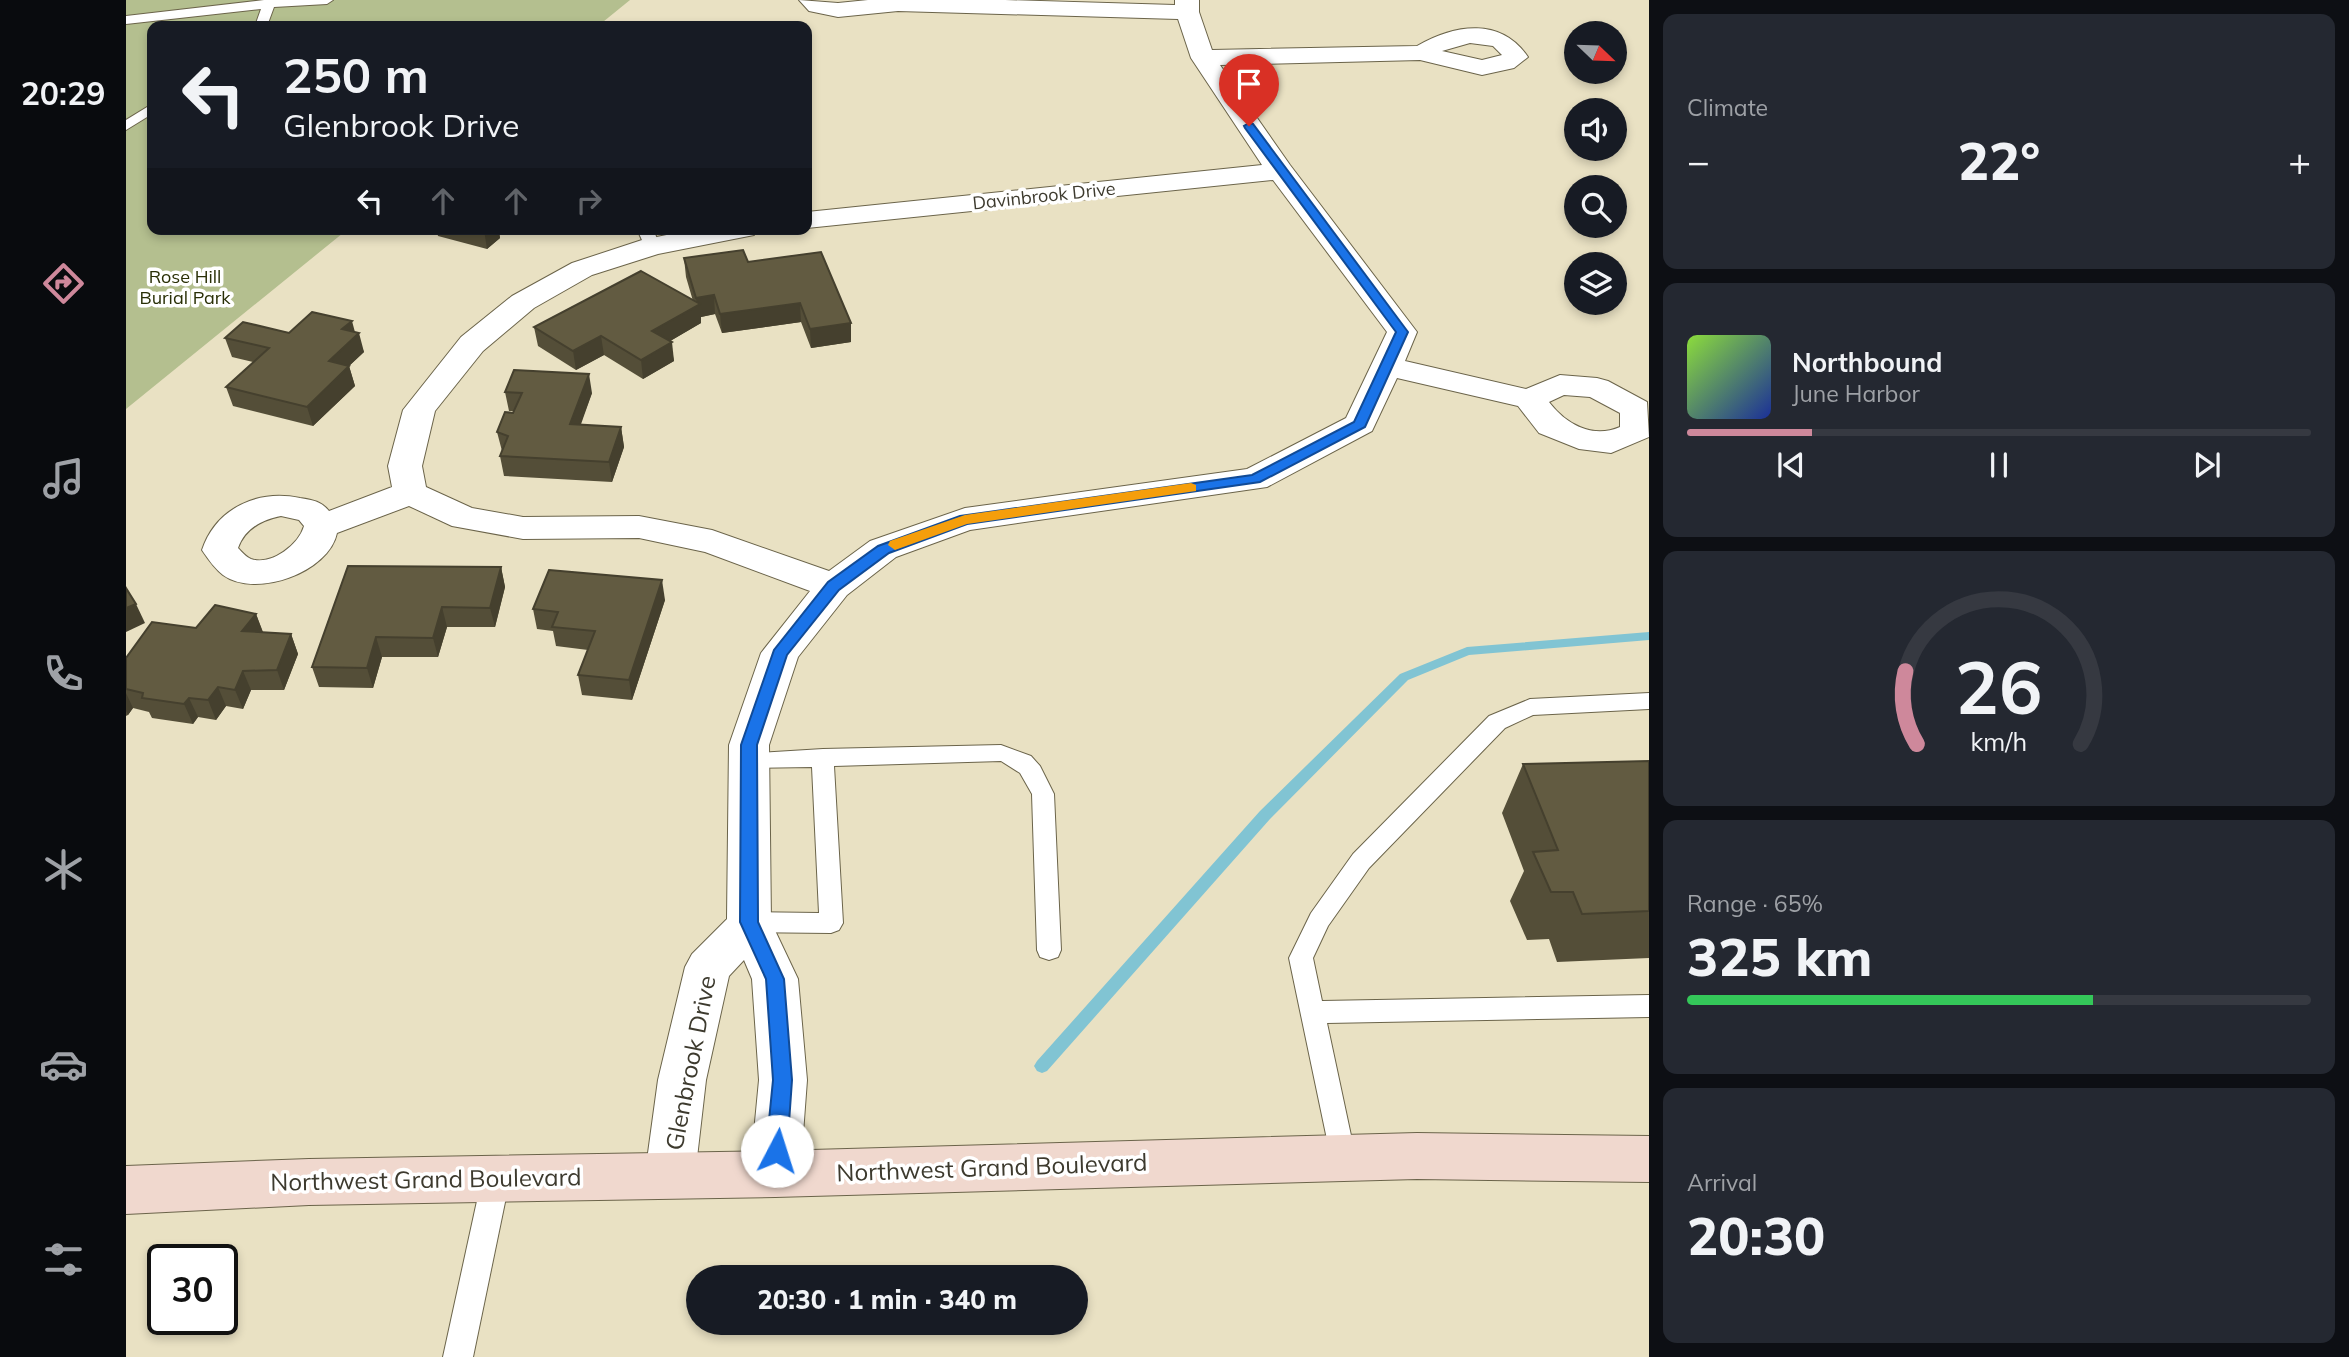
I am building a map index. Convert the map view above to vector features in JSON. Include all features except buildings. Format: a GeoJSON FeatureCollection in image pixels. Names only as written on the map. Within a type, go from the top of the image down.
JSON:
{"type":"FeatureCollection","features":[{"type":"Feature","properties":{"kind":"main road","name":"Northwest Grand Boulevard"},"geometry":{"type":"LineString","coordinates":[[126,1191],[309,1182],[775,1174],[1417,1156],[1649,1160]]}},
{"type":"Feature","properties":{"kind":"street"},"geometry":{"type":"LineString","coordinates":[[775,1174],[783,1080],[775,979],[749,924],[749,745],[780,653],[834,586],[883,549],[965,519],[1255,479],[1360,425],[1402,332],[1280,171],[1203,58],[1187,6],[895,2],[838,10],[817,6],[811,0]]}},
{"type":"Feature","properties":{"kind":"street"},"geometry":{"type":"LineString","coordinates":[[1203,58],[1422,52]]}},
{"type":"Feature","properties":{"kind":"street","name":"Davinbrook Drive"},"geometry":{"type":"LineString","coordinates":[[812,219],[1280,171]]}},
{"type":"Feature","properties":{"kind":"street"},"geometry":{"type":"LineString","coordinates":[[410,493],[405,466],[419,410],[472,344],[523,302],[582,270],[648,238],[680,235]]}},
{"type":"Feature","properties":{"kind":"street"},"geometry":{"type":"LineString","coordinates":[[1387,366],[1530,399]]}},
{"type":"Feature","properties":{"kind":"street"},"geometry":{"type":"LineString","coordinates":[[322,526],[410,493],[464,518],[523,528],[639,527],[712,542],[834,586]]}},
{"type":"Feature","properties":{"kind":"street","name":"Glenbrook Drive"},"geometry":{"type":"LineString","coordinates":[[670,1175],[682,1080],[708,967],[749,924]]}},
{"type":"Feature","properties":{"kind":"lane"},"geometry":{"type":"LineString","coordinates":[[126,20],[269,2],[327,0]]}},
{"type":"Feature","properties":{"kind":"lane"},"geometry":{"type":"LineString","coordinates":[[263,21],[269,2]]}},
{"type":"Feature","properties":{"kind":"lane"},"geometry":{"type":"LineString","coordinates":[[126,126],[147,111]]}},
{"type":"Feature","properties":{"kind":"lane"},"geometry":{"type":"LineString","coordinates":[[1343,1159],[1301,958],[1319,919],[1361,861],[1497,722],[1530,707],[1649,701]]}},
{"type":"Feature","properties":{"kind":"lane"},"geometry":{"type":"LineString","coordinates":[[749,760],[1001,753],[1014,755],[1035,775],[1043,794],[1049,950]]}},
{"type":"Feature","properties":{"kind":"lane"},"geometry":{"type":"LineString","coordinates":[[749,924],[831,923],[823,757]]}},
{"type":"Feature","properties":{"kind":"lane"},"geometry":{"type":"LineString","coordinates":[[1312,1012],[1649,1006]]}},
{"type":"Feature","properties":{"kind":"lane"},"geometry":{"type":"LineString","coordinates":[[458,1357],[495,1178]]}},
{"type":"Feature","properties":{"kind":"green space","name":"Rose Hill Burial Park"},"geometry":{"type":"Polygon","coordinates":[[[126,0],[630,0],[604,21],[147,21],[147,235],[341,235],[126,409],[126,0]]]}},
{"type":"Feature","properties":{"kind":"waterway"},"geometry":{"type":"LineString","coordinates":[[1042,1066],[1265,815],[1404,677],[1467,651],[1649,636]]}},
{"type":"Feature","properties":{"kind":"slow traffic"},"geometry":{"type":"LineString","coordinates":[[895,545],[965,519],[1191,488]]}},
{"type":"Feature","properties":{"kind":"route"},"geometry":{"type":"LineString","coordinates":[[777,1151],[783,1080],[775,979],[749,926],[749,745],[780,653],[834,586],[883,549],[965,519],[1255,479],[1360,425],[1402,332],[1249,126]]}}]}
